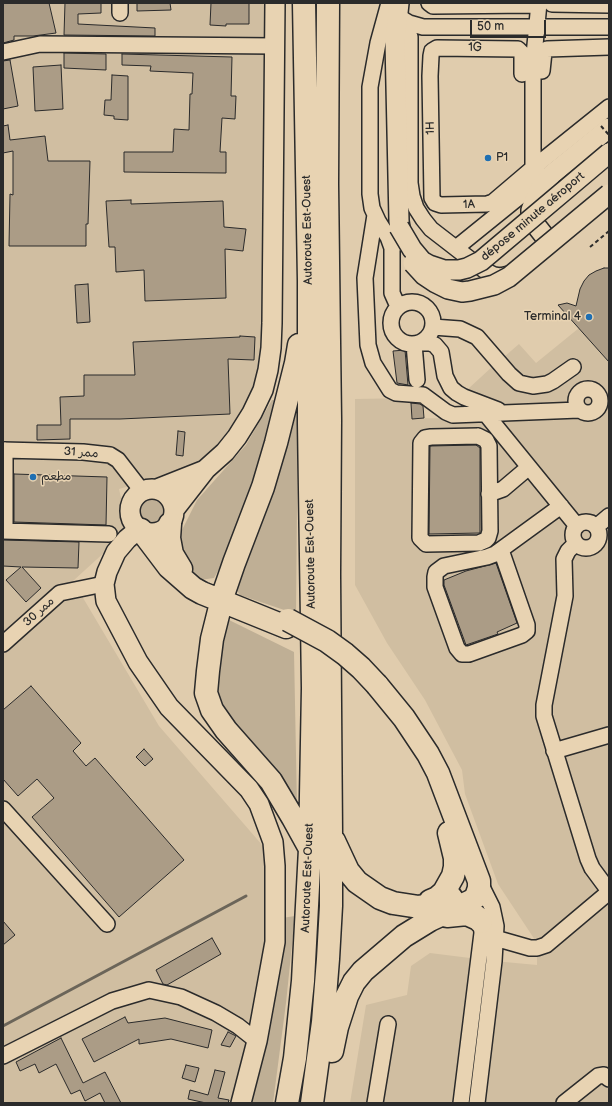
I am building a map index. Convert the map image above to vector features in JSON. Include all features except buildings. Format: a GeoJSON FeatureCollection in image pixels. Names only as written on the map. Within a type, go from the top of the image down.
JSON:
{"type":"FeatureCollection","features":[{"type":"Feature","properties":{"kind":"highway","name":"Autoroute Est-Ouest"},"geometry":{"type":"LineString","coordinates":[[287,1103],[295,1058],[303,981],[310,849],[313,688],[308,423],[309,281],[304,3]]}},
{"type":"Feature","properties":{"kind":"highway","name":"Autoroute Est-Ouest"},"geometry":{"type":"LineString","coordinates":[[312,1103],[323,1022],[331,906],[329,586],[330,420],[327,184],[328,3]]}},
{"type":"Feature","properties":{"kind":"highway"},"geometry":{"type":"LineString","coordinates":[[309,281],[296,363],[276,443],[263,487],[222,598],[212,639],[206,693],[212,710],[226,730],[271,781],[310,849]]}},
{"type":"Feature","properties":{"kind":"highway"},"geometry":{"type":"LineString","coordinates":[[172,517],[170,546],[176,562],[188,577],[197,584],[222,598]]}},
{"type":"Feature","properties":{"kind":"highway"},"geometry":{"type":"LineString","coordinates":[[140,530],[177,575],[202,593],[222,598],[314,633],[345,654],[404,718],[428,754],[443,787],[481,894]]}},
{"type":"Feature","properties":{"kind":"highway"},"geometry":{"type":"LineString","coordinates":[[374,687],[421,752],[432,773],[481,894]]}},
{"type":"Feature","properties":{"kind":"highway"},"geometry":{"type":"LineString","coordinates":[[407,906],[429,902],[437,898],[449,884],[453,876],[455,858],[448,831],[449,818]]}},
{"type":"Feature","properties":{"kind":"highway"},"geometry":{"type":"LineString","coordinates":[[331,835],[348,871],[357,882],[380,898],[407,906],[426,906],[460,894],[481,894]]}},
{"type":"Feature","properties":{"kind":"highway"},"geometry":{"type":"LineString","coordinates":[[320,1103],[328,1073],[337,1027],[347,996],[354,982],[363,971],[404,936],[430,920],[468,903],[481,894]]}},
{"type":"Feature","properties":{"kind":"highway"},"geometry":{"type":"LineString","coordinates":[[430,920],[452,915],[468,914],[478,919],[488,930]]}},
{"type":"Feature","properties":{"kind":"main road"},"geometry":{"type":"LineString","coordinates":[[206,469],[149,490],[132,499],[130,506],[131,519],[140,530],[153,533],[159,532],[172,517],[206,469],[225,452],[237,437],[252,413],[263,390],[269,363],[272,323],[276,46],[275,3]]}},
{"type":"Feature","properties":{"kind":"main road"},"geometry":{"type":"LineString","coordinates":[[396,8],[395,41],[401,234],[410,260],[424,276],[442,286],[462,292],[486,288],[502,282],[609,194]]}},
{"type":"Feature","properties":{"kind":"main road"},"geometry":{"type":"LineString","coordinates":[[549,242],[531,219],[535,198],[546,180],[607,129]]}},
{"type":"Feature","properties":{"kind":"main road","name":"dépose minute aéroport"},"geometry":{"type":"LineString","coordinates":[[401,234],[422,261],[436,268],[452,270],[467,268],[481,261],[609,153]]}},
{"type":"Feature","properties":{"kind":"main road"},"geometry":{"type":"LineString","coordinates":[[149,490],[163,492],[169,496],[173,503],[172,517]]}},
{"type":"Feature","properties":{"kind":"main road"},"geometry":{"type":"LineString","coordinates":[[140,530],[127,539],[116,552],[107,572],[104,584],[106,601],[138,662],[169,707],[249,789],[259,804],[273,842],[275,866],[275,942],[257,1041],[241,1103]]}},
{"type":"Feature","properties":{"kind":"street"},"geometry":{"type":"LineString","coordinates":[[429,3],[433,6],[541,4],[609,5]]}},
{"type":"Feature","properties":{"kind":"street"},"geometry":{"type":"LineString","coordinates":[[533,168],[533,66],[541,4]]}},
{"type":"Feature","properties":{"kind":"street"},"geometry":{"type":"LineString","coordinates":[[541,4],[562,26]]}},
{"type":"Feature","properties":{"kind":"street"},"geometry":{"type":"LineString","coordinates":[[517,26],[541,4]]}},
{"type":"Feature","properties":{"kind":"street"},"geometry":{"type":"LineString","coordinates":[[396,8],[409,23],[423,27],[609,27]]}},
{"type":"Feature","properties":{"kind":"street"},"geometry":{"type":"LineString","coordinates":[[396,8],[378,43],[370,87],[370,194],[372,208],[388,237],[392,248],[392,293],[396,302],[400,306]]}},
{"type":"Feature","properties":{"kind":"street"},"geometry":{"type":"LineString","coordinates":[[396,8],[408,30],[410,37],[410,183],[412,196],[416,208],[423,220],[431,229],[489,273],[500,276],[510,275],[520,269],[609,194]]}},
{"type":"Feature","properties":{"kind":"street"},"geometry":{"type":"LineString","coordinates":[[3,52],[40,44],[276,46]]}},
{"type":"Feature","properties":{"kind":"street"},"geometry":{"type":"LineString","coordinates":[[542,74],[544,52],[547,49],[609,47]]}},
{"type":"Feature","properties":{"kind":"street","name":"1G"},"geometry":{"type":"LineString","coordinates":[[430,76],[431,54],[432,51],[437,48],[518,49],[522,53],[522,74]]}},
{"type":"Feature","properties":{"kind":"street","name":"1H"},"geometry":{"type":"LineString","coordinates":[[430,76],[432,179]]}},
{"type":"Feature","properties":{"kind":"street","name":"1A"},"geometry":{"type":"LineString","coordinates":[[432,179],[433,201],[438,205],[490,203],[609,107]]}},
{"type":"Feature","properties":{"kind":"street"},"geometry":{"type":"LineString","coordinates":[[456,248],[607,129]]}},
{"type":"Feature","properties":{"kind":"street"},"geometry":{"type":"LineString","coordinates":[[375,215],[365,278],[368,345],[373,363],[388,387],[393,392],[399,394],[423,395],[449,414],[579,410]]}},
{"type":"Feature","properties":{"kind":"street"},"geometry":{"type":"LineString","coordinates":[[417,343],[428,336],[433,326],[432,316],[425,307],[420,304],[410,302],[400,306],[393,315],[391,326],[395,336],[403,342],[417,343],[430,343],[435,346],[441,352],[445,376],[451,388],[464,398],[504,412]]}},
{"type":"Feature","properties":{"kind":"street"},"geometry":{"type":"LineString","coordinates":[[433,326],[460,329],[477,337],[509,374],[519,382],[533,386],[546,384],[573,367]]}},
{"type":"Feature","properties":{"kind":"street"},"geometry":{"type":"LineString","coordinates":[[417,343],[417,380]]}},
{"type":"Feature","properties":{"kind":"street"},"geometry":{"type":"LineString","coordinates":[[485,413],[577,526]]}},
{"type":"Feature","properties":{"kind":"street"},"geometry":{"type":"LineString","coordinates":[[478,436],[484,438],[489,446],[490,494],[490,531],[486,540],[479,543],[429,544],[423,542],[420,538],[420,446],[423,440],[431,437],[478,436]]}},
{"type":"Feature","properties":{"kind":"street"},"geometry":{"type":"LineString","coordinates":[[4,450],[4,531],[109,534]]}},
{"type":"Feature","properties":{"kind":"street","name":"ممر 31"},"geometry":{"type":"LineString","coordinates":[[4,450],[83,452],[110,455],[118,460],[149,490]]}},
{"type":"Feature","properties":{"kind":"street"},"geometry":{"type":"LineString","coordinates":[[490,494],[503,489],[529,467]]}},
{"type":"Feature","properties":{"kind":"street"},"geometry":{"type":"LineString","coordinates":[[502,550],[527,625],[527,631],[522,635],[469,654],[462,654],[457,648],[435,587],[434,582],[436,572],[444,566],[487,557],[502,550],[561,506]]}},
{"type":"Feature","properties":{"kind":"street"},"geometry":{"type":"LineString","coordinates":[[596,527],[609,516]]}},
{"type":"Feature","properties":{"kind":"street"},"geometry":{"type":"LineString","coordinates":[[585,522],[589,522],[596,527],[599,531],[598,540],[592,546],[584,548],[576,543],[573,534],[577,526],[585,522]]}},
{"type":"Feature","properties":{"kind":"street"},"geometry":{"type":"LineString","coordinates":[[488,930],[530,948],[537,948],[546,945],[609,891],[594,872],[588,859],[545,722],[544,704],[565,596],[564,559],[568,551],[576,543]]}},
{"type":"Feature","properties":{"kind":"street","name":"ممر 30"},"geometry":{"type":"LineString","coordinates":[[3,644],[60,593],[104,584]]}},
{"type":"Feature","properties":{"kind":"street"},"geometry":{"type":"LineString","coordinates":[[554,751],[609,735]]}},
{"type":"Feature","properties":{"kind":"street"},"geometry":{"type":"LineString","coordinates":[[3,809],[108,924]]}},
{"type":"Feature","properties":{"kind":"street"},"geometry":{"type":"LineString","coordinates":[[477,1103],[494,961],[481,894]]}},
{"type":"Feature","properties":{"kind":"street"},"geometry":{"type":"LineString","coordinates":[[461,1103],[482,933],[488,930],[495,920],[481,894]]}},
{"type":"Feature","properties":{"kind":"street"},"geometry":{"type":"LineString","coordinates":[[3,1056],[112,1001],[149,990],[181,997],[216,1013],[238,1026],[257,1041]]}},
{"type":"Feature","properties":{"kind":"street"},"geometry":{"type":"LineString","coordinates":[[375,1103],[388,1024]]}},
{"type":"Feature","properties":{"kind":"street"},"geometry":{"type":"LineString","coordinates":[[566,1103],[598,1076],[604,1075],[609,1079]]}},
{"type":"Feature","properties":{"kind":"path"},"geometry":{"type":"LineString","coordinates":[[590,247],[609,231]]}},
{"type":"Feature","properties":{"kind":"shaded area"},"geometry":{"type":"Polygon","coordinates":[[[3,3],[276,3],[269,333],[260,387],[221,450],[192,468],[119,489],[126,520],[119,539],[73,581],[159,726],[263,846],[268,928],[259,1018],[238,1103],[3,1103],[3,3]]]}},
{"type":"Feature","properties":{"kind":"shaded area"},"geometry":{"type":"Polygon","coordinates":[[[604,268],[609,268],[609,1103],[350,1103],[366,1005],[407,995],[411,966],[430,953],[537,965],[537,943],[498,884],[465,794],[462,770],[425,700],[387,643],[355,585],[355,399],[411,398],[411,418],[481,419],[504,416],[504,403],[488,403],[468,389],[493,366],[490,342],[504,357],[519,344],[536,363],[579,328],[558,305],[567,303],[577,307],[589,275],[604,268]]]}},
{"type":"Feature","properties":{"kind":"shaded area"},"geometry":{"type":"Polygon","coordinates":[[[272,400],[279,400],[255,481],[234,542],[214,578],[200,580],[187,570],[177,551],[180,534],[197,500],[246,445],[272,400]]]}},
{"type":"Feature","properties":{"kind":"shaded area"},"geometry":{"type":"Polygon","coordinates":[[[298,402],[296,614],[240,595],[233,585],[273,481],[298,402]]]}},
{"type":"Feature","properties":{"kind":"shaded area"},"geometry":{"type":"Polygon","coordinates":[[[152,495],[162,500],[167,510],[162,520],[152,525],[142,520],[137,510],[142,500],[152,495]]]}},
{"type":"Feature","properties":{"kind":"shaded area"},"geometry":{"type":"Polygon","coordinates":[[[229,620],[294,652],[297,806],[222,712],[215,685],[221,645],[229,620]]]}},
{"type":"Feature","properties":{"kind":"shaded area"},"geometry":{"type":"Polygon","coordinates":[[[295,916],[286,1003],[273,1103],[250,1103],[282,918],[295,916]]]}},
{"type":"Feature","properties":{"kind":"waterway"},"geometry":{"type":"LineString","coordinates":[[3,1026],[246,896]]}},
{"type":"Feature","properties":{"kind":"place","name":"P1"},"geometry":{"type":"Point","coordinates":[488,158]}},
{"type":"Feature","properties":{"kind":"place","name":"Terminal 4"},"geometry":{"type":"Point","coordinates":[589,317]}},
{"type":"Feature","properties":{"kind":"place","name":"مطعم"},"geometry":{"type":"Point","coordinates":[33,477]}}]}
